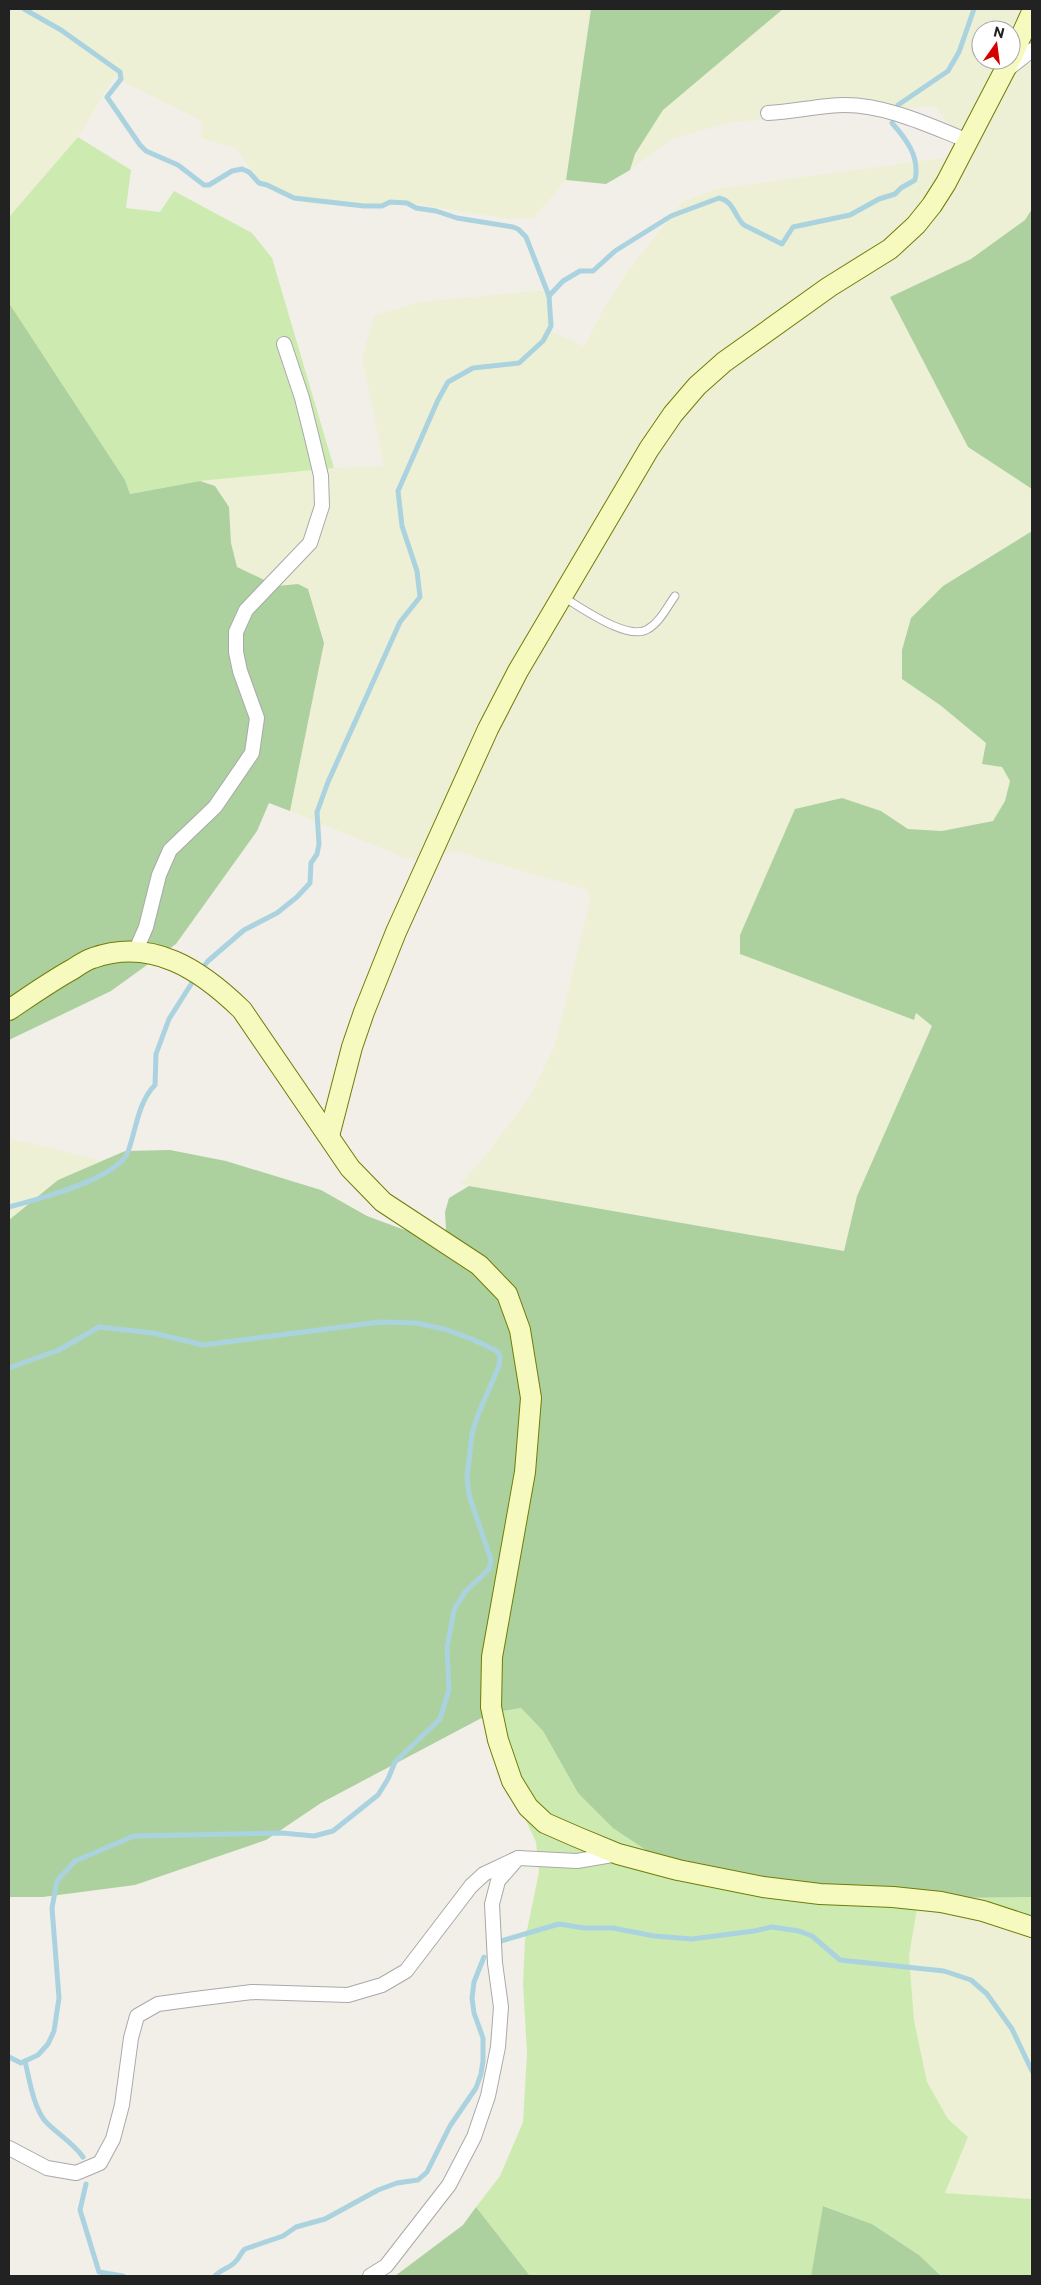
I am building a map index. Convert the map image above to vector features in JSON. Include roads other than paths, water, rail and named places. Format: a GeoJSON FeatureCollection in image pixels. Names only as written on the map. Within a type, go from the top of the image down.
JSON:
{"type":"FeatureCollection","features":[{"type":"Feature","properties":{"kind":"street"},"geometry":{"type":"LineString","coordinates":[[1021,36],[1032,12]]}},
{"type":"Feature","properties":{"kind":"street"},"geometry":{"type":"LineString","coordinates":[[1021,56],[1032,50]]}},
{"type":"Feature","properties":{"kind":"street"},"geometry":{"type":"LineString","coordinates":[[329,1136],[352,1047],[396,932],[488,729],[518,671],[649,449],[673,414],[697,386],[758,335],[904,238],[932,205],[1005,70]]}},
{"type":"Feature","properties":{"kind":"street"},"geometry":{"type":"LineString","coordinates":[[768,113],[794,112],[844,105],[862,107],[908,118],[966,140]]}},
{"type":"Feature","properties":{"kind":"street"},"geometry":{"type":"LineString","coordinates":[[136,950],[146,927],[159,875],[170,850],[214,807],[235,781],[252,753],[257,718],[240,671],[236,652],[236,632],[246,610],[310,543],[322,506],[321,476],[302,398],[284,344]]}},
{"type":"Feature","properties":{"kind":"street"},"geometry":{"type":"LineString","coordinates":[[9,1010],[56,978],[92,958],[136,950],[160,956],[197,973],[242,1010],[350,1168],[383,1202],[479,1265],[507,1294],[520,1330],[531,1398],[525,1472],[492,1657],[492,1707],[498,1740],[512,1781],[528,1807],[544,1823],[618,1854],[693,1873],[763,1887],[820,1894],[893,1897],[941,1902],[983,1911],[1032,1927]]}},
{"type":"Feature","properties":{"kind":"street"},"geometry":{"type":"LineString","coordinates":[[9,2148],[47,2168],[76,2173],[100,2163],[113,2139],[122,2105],[131,2038],[137,2016],[158,2004],[252,1992],[348,1994],[382,1985],[406,1971],[471,1886],[484,1874],[518,1858],[577,1860],[618,1854]]}},
{"type":"Feature","properties":{"kind":"street"},"geometry":{"type":"LineString","coordinates":[[370,2276],[386,2266],[449,2185],[474,2138],[488,2096],[498,2046],[501,2007],[495,1963],[492,1904],[498,1881],[518,1858]]}},
{"type":"Feature","properties":{"kind":"lane"},"geometry":{"type":"LineString","coordinates":[[562,596],[620,629],[637,633],[647,630],[658,621],[675,596]]}},
{"type":"Feature","properties":{"kind":"waterway"},"geometry":{"type":"LineString","coordinates":[[24,9],[61,30],[120,72],[121,79],[107,97],[140,145],[146,151],[178,165],[204,185],[209,185],[232,171],[242,169],[249,172],[259,183],[294,198],[364,206],[382,206],[390,202],[407,203],[416,208],[436,211],[457,218],[513,227],[526,237],[549,296],[551,326],[543,341],[519,363],[473,368],[448,382],[438,400],[398,491],[402,526],[417,571],[420,597],[400,622],[328,782],[317,812],[319,844],[317,854],[311,863],[310,883],[297,897],[277,913],[244,930],[208,961],[200,971]]}},
{"type":"Feature","properties":{"kind":"waterway"},"geometry":{"type":"LineString","coordinates":[[898,105],[948,71],[959,52],[974,9]]}},
{"type":"Feature","properties":{"kind":"waterway"},"geometry":{"type":"LineString","coordinates":[[549,296],[563,281],[580,271],[593,271],[615,251],[671,216],[719,198],[731,205],[744,225],[782,244],[793,227],[850,215],[879,199],[895,194],[915,180],[916,164],[911,149],[892,123]]}},
{"type":"Feature","properties":{"kind":"waterway"},"geometry":{"type":"LineString","coordinates":[[9,1207],[74,1187],[109,1171],[121,1162],[128,1152],[141,1108],[155,1085],[156,1054],[169,1019],[195,978]]}},
{"type":"Feature","properties":{"kind":"waterway"},"geometry":{"type":"LineString","coordinates":[[9,1368],[59,1350],[99,1327],[153,1333],[203,1345],[380,1322],[416,1323],[444,1329],[472,1339],[497,1351],[500,1356],[499,1366],[477,1417],[472,1434],[467,1477],[469,1495],[491,1560],[489,1569],[465,1592],[454,1610],[447,1648],[449,1690],[440,1719],[395,1762],[388,1779],[378,1795],[333,1831],[314,1836],[282,1833],[134,1836],[75,1861],[57,1881],[52,1908],[59,1998],[54,2031],[48,2044],[38,2055],[21,2063],[9,2057]]}},
{"type":"Feature","properties":{"kind":"waterway"},"geometry":{"type":"LineString","coordinates":[[501,1941],[559,1924],[584,1928],[613,1928],[654,1936],[692,1939],[772,1927],[799,1931],[812,1936],[840,1960],[944,1971],[971,1980],[987,1994],[1012,2029],[1032,2071]]}},
{"type":"Feature","properties":{"kind":"waterway"},"geometry":{"type":"LineString","coordinates":[[215,2276],[233,2264],[245,2249],[283,2236],[296,2227],[325,2219],[378,2190],[397,2183],[418,2180],[427,2172],[450,2126],[476,2088],[481,2074],[483,2038],[474,2013],[472,1998],[474,1982],[484,1957]]}},
{"type":"Feature","properties":{"kind":"waterway"},"geometry":{"type":"LineString","coordinates":[[25,2061],[33,2094],[42,2118],[75,2147],[83,2157]]}},
{"type":"Feature","properties":{"kind":"waterway"},"geometry":{"type":"LineString","coordinates":[[86,2184],[80,2210],[99,2272],[123,2276]]}}]}
